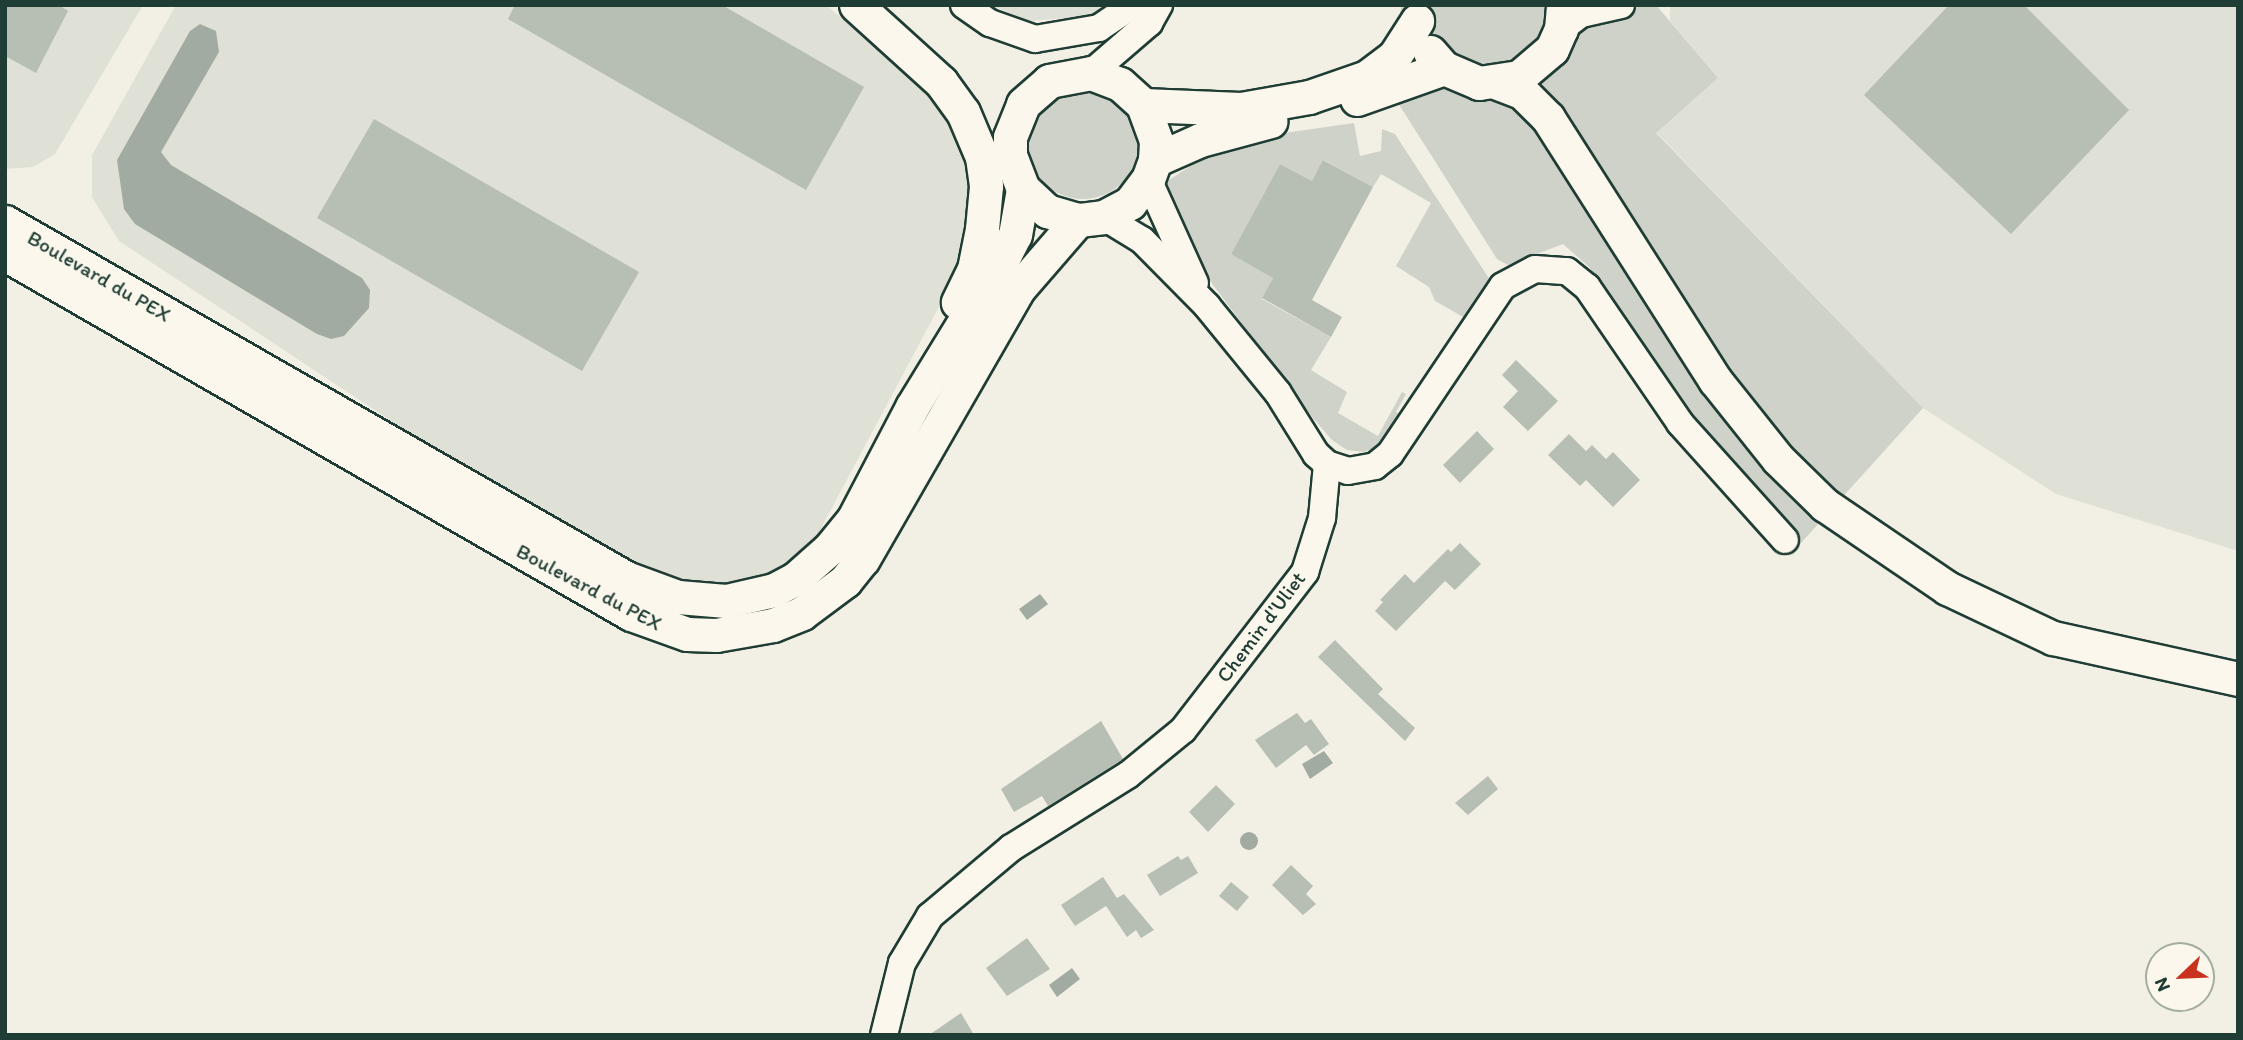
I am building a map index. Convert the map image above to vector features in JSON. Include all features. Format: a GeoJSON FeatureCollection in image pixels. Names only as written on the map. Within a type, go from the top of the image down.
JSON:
{"type":"FeatureCollection","features":[{"type":"Feature","properties":{"kind":"main road"},"geometry":{"type":"LineString","coordinates":[[856,5],[941,82],[963,111],[982,157],[986,186],[974,269],[912,407]]}},
{"type":"Feature","properties":{"kind":"main road"},"geometry":{"type":"LineString","coordinates":[[1143,105],[1241,109],[1346,88],[1394,57],[1416,13]]}},
{"type":"Feature","properties":{"kind":"main road"},"geometry":{"type":"LineString","coordinates":[[1416,13],[1431,54],[1444,68],[1479,83],[1498,83],[1522,92],[1534,102],[1583,169],[1715,380],[1778,459],[1825,505],[1947,588],[2053,638],[2238,679]]}},
{"type":"Feature","properties":{"kind":"main road"},"geometry":{"type":"LineString","coordinates":[[1498,83],[1538,66],[1559,28]]}},
{"type":"Feature","properties":{"kind":"main road"},"geometry":{"type":"LineString","coordinates":[[1559,28],[1553,91],[1583,169]]}},
{"type":"Feature","properties":{"kind":"main road"},"geometry":{"type":"LineString","coordinates":[[1151,170],[1200,140],[1346,103],[1444,68]]}},
{"type":"Feature","properties":{"kind":"main road"},"geometry":{"type":"LineString","coordinates":[[1091,74],[1121,83],[1143,105],[1156,141],[1151,170],[1130,203],[1091,218],[1047,211],[1023,189],[1010,155],[1014,120],[1023,104],[1049,81],[1091,74]]}},
{"type":"Feature","properties":{"kind":"main road","name":"Boulevard du PEX"},"geometry":{"type":"LineString","coordinates":[[5,222],[604,565],[677,597],[705,602],[747,598],[774,590],[811,567],[853,520],[912,407],[955,343],[1015,235],[1023,189]]}},
{"type":"Feature","properties":{"kind":"main road","name":"Boulevard du PEX"},"geometry":{"type":"LineString","coordinates":[[5,254],[631,614],[687,634],[716,635],[773,625],[802,613],[845,581],[863,559],[1019,288],[1091,218]]}},
{"type":"Feature","properties":{"kind":"street"},"geometry":{"type":"LineString","coordinates":[[964,5],[990,23],[1035,40],[1099,29],[1133,5]]}},
{"type":"Feature","properties":{"kind":"street"},"geometry":{"type":"LineString","coordinates":[[1091,74],[1149,23],[1159,5]]}},
{"type":"Feature","properties":{"kind":"street"},"geometry":{"type":"LineString","coordinates":[[1559,28],[1581,14],[1621,5]]}},
{"type":"Feature","properties":{"kind":"street"},"geometry":{"type":"LineString","coordinates":[[1151,170],[1207,306]]}},
{"type":"Feature","properties":{"kind":"street"},"geometry":{"type":"LineString","coordinates":[[1091,218],[1142,240],[1207,306],[1278,393],[1327,464],[1348,471],[1382,460],[1503,286],[1535,269],[1567,271],[1587,287],[1680,423],[1786,540]]}},
{"type":"Feature","properties":{"kind":"street","name":"Chemin d'Uliet"},"geometry":{"type":"LineString","coordinates":[[884,1035],[902,962],[930,916],[1012,848],[1128,775],[1183,730],[1305,572],[1322,518],[1327,464]]}},
{"type":"Feature","properties":{"kind":"shaded area"},"geometry":{"type":"Polygon","coordinates":[[[5,5],[143,5],[55,154],[33,167],[5,169],[5,5]]]}},
{"type":"Feature","properties":{"kind":"shaded area"},"geometry":{"type":"Polygon","coordinates":[[[176,5],[826,5],[937,99],[960,142],[973,200],[957,273],[817,536],[791,561],[764,575],[722,584],[684,581],[630,560],[441,454],[119,241],[92,197],[92,155],[176,5]]]}},
{"type":"Feature","properties":{"kind":"shaded area"},"geometry":{"type":"Polygon","coordinates":[[[990,5],[1104,5],[1092,16],[1029,21],[990,5]]]}},
{"type":"Feature","properties":{"kind":"shaded area"},"geometry":{"type":"Polygon","coordinates":[[[1402,5],[1656,5],[1718,78],[1656,133],[1923,408],[1792,553],[1683,413],[1589,267],[1563,244],[1508,265],[1497,259],[1372,62],[1394,39],[1402,5]]]}},
{"type":"Feature","properties":{"kind":"shaded area"},"geometry":{"type":"Polygon","coordinates":[[[1670,5],[2238,5],[2238,551],[2056,494],[1923,408],[1656,132],[1718,78],[1670,21],[1670,5]]]}},
{"type":"Feature","properties":{"kind":"shaded area"},"geometry":{"type":"Polygon","coordinates":[[[200,24],[216,31],[219,52],[161,152],[171,165],[362,278],[370,290],[369,308],[344,336],[331,339],[317,334],[135,224],[124,209],[117,160],[190,31],[200,24]]]}},
{"type":"Feature","properties":{"kind":"shaded area"},"geometry":{"type":"Polygon","coordinates":[[[1083,89],[1104,93],[1122,105],[1134,123],[1138,144],[1134,165],[1122,183],[1104,195],[1083,199],[1062,195],[1044,183],[1032,165],[1028,144],[1032,123],[1044,105],[1062,93],[1083,89]]]}},
{"type":"Feature","properties":{"kind":"shaded area"},"geometry":{"type":"Polygon","coordinates":[[[1354,123],[1360,156],[1381,151],[1382,129],[1395,134],[1490,280],[1465,318],[1435,301],[1429,287],[1396,266],[1431,203],[1381,174],[1373,187],[1324,160],[1312,181],[1280,164],[1231,254],[1275,274],[1262,299],[1331,337],[1311,370],[1347,392],[1338,413],[1378,436],[1402,392],[1406,394],[1396,412],[1403,416],[1382,445],[1364,452],[1347,450],[1332,440],[1313,418],[1195,261],[1164,194],[1166,182],[1215,150],[1270,135],[1354,123]]]}},
{"type":"Feature","properties":{"kind":"shaded area"},"geometry":{"type":"Polygon","coordinates":[[[1040,594],[1048,604],[1027,620],[1019,609],[1040,594]]]}},
{"type":"Feature","properties":{"kind":"shaded area"},"geometry":{"type":"Polygon","coordinates":[[[1324,751],[1333,763],[1310,779],[1302,764],[1324,751]]]}},
{"type":"Feature","properties":{"kind":"shaded area"},"geometry":{"type":"Polygon","coordinates":[[[1249,832],[1255,835],[1258,841],[1255,847],[1249,850],[1243,847],[1240,841],[1243,835],[1249,832]]]}},
{"type":"Feature","properties":{"kind":"shaded area"},"geometry":{"type":"Polygon","coordinates":[[[1072,968],[1080,979],[1057,997],[1049,985],[1072,968]]]}},
{"type":"Feature","properties":{"kind":"building"},"geometry":{"type":"Polygon","coordinates":[[[5,5],[59,5],[68,11],[36,73],[5,56],[5,5]]]}},
{"type":"Feature","properties":{"kind":"building"},"geometry":{"type":"Polygon","coordinates":[[[515,5],[722,5],[864,87],[806,190],[508,19],[515,5]]]}},
{"type":"Feature","properties":{"kind":"building"},"geometry":{"type":"Polygon","coordinates":[[[1949,5],[2024,5],[2129,110],[2011,234],[1864,95],[1949,5]]]}},
{"type":"Feature","properties":{"kind":"building"},"geometry":{"type":"Polygon","coordinates":[[[374,119],[639,272],[582,371],[317,218],[374,119]]]}},
{"type":"Feature","properties":{"kind":"building"},"geometry":{"type":"Polygon","coordinates":[[[1323,160],[1373,187],[1312,300],[1342,317],[1331,337],[1262,298],[1273,278],[1231,254],[1280,164],[1312,181],[1323,160]]]}},
{"type":"Feature","properties":{"kind":"building"},"geometry":{"type":"Polygon","coordinates":[[[1516,360],[1558,401],[1528,431],[1503,407],[1518,391],[1502,375],[1516,360]]]}},
{"type":"Feature","properties":{"kind":"building"},"geometry":{"type":"Polygon","coordinates":[[[1477,431],[1494,449],[1460,483],[1443,465],[1477,431]]]}},
{"type":"Feature","properties":{"kind":"building"},"geometry":{"type":"Polygon","coordinates":[[[1569,434],[1586,451],[1592,445],[1606,459],[1613,452],[1640,480],[1613,507],[1586,480],[1580,486],[1548,455],[1569,434]]]}},
{"type":"Feature","properties":{"kind":"building"},"geometry":{"type":"Polygon","coordinates":[[[1460,543],[1481,564],[1455,590],[1445,581],[1396,631],[1375,611],[1383,602],[1380,600],[1405,574],[1414,583],[1448,549],[1451,552],[1460,543]]]}},
{"type":"Feature","properties":{"kind":"building"},"geometry":{"type":"Polygon","coordinates":[[[1335,640],[1383,689],[1378,694],[1415,728],[1405,741],[1318,657],[1335,640]]]}},
{"type":"Feature","properties":{"kind":"building"},"geometry":{"type":"Polygon","coordinates":[[[1297,713],[1305,723],[1311,719],[1329,744],[1314,755],[1306,745],[1276,768],[1255,740],[1297,713]]]}},
{"type":"Feature","properties":{"kind":"building"},"geometry":{"type":"Polygon","coordinates":[[[1101,721],[1123,759],[1048,806],[1042,796],[1014,812],[1001,789],[1101,721]]]}},
{"type":"Feature","properties":{"kind":"building"},"geometry":{"type":"Polygon","coordinates":[[[1488,776],[1498,789],[1468,815],[1455,803],[1488,776]]]}},
{"type":"Feature","properties":{"kind":"building"},"geometry":{"type":"Polygon","coordinates":[[[1216,785],[1235,804],[1208,832],[1189,812],[1216,785]]]}},
{"type":"Feature","properties":{"kind":"building"},"geometry":{"type":"Polygon","coordinates":[[[1178,856],[1181,860],[1188,856],[1198,873],[1160,896],[1147,875],[1178,856]]]}},
{"type":"Feature","properties":{"kind":"building"},"geometry":{"type":"Polygon","coordinates":[[[1291,865],[1313,886],[1306,894],[1316,904],[1303,915],[1272,885],[1291,865]]]}},
{"type":"Feature","properties":{"kind":"building"},"geometry":{"type":"Polygon","coordinates":[[[1103,877],[1117,898],[1124,894],[1154,930],[1141,938],[1136,930],[1127,937],[1106,906],[1075,926],[1061,905],[1103,877]]]}},
{"type":"Feature","properties":{"kind":"building"},"geometry":{"type":"Polygon","coordinates":[[[1231,882],[1249,897],[1237,911],[1219,896],[1231,882]]]}},
{"type":"Feature","properties":{"kind":"building"},"geometry":{"type":"Polygon","coordinates":[[[1027,938],[1050,969],[1007,996],[986,968],[1027,938]]]}},
{"type":"Feature","properties":{"kind":"building"},"geometry":{"type":"Polygon","coordinates":[[[961,1013],[974,1035],[929,1035],[961,1013]]]}}]}
